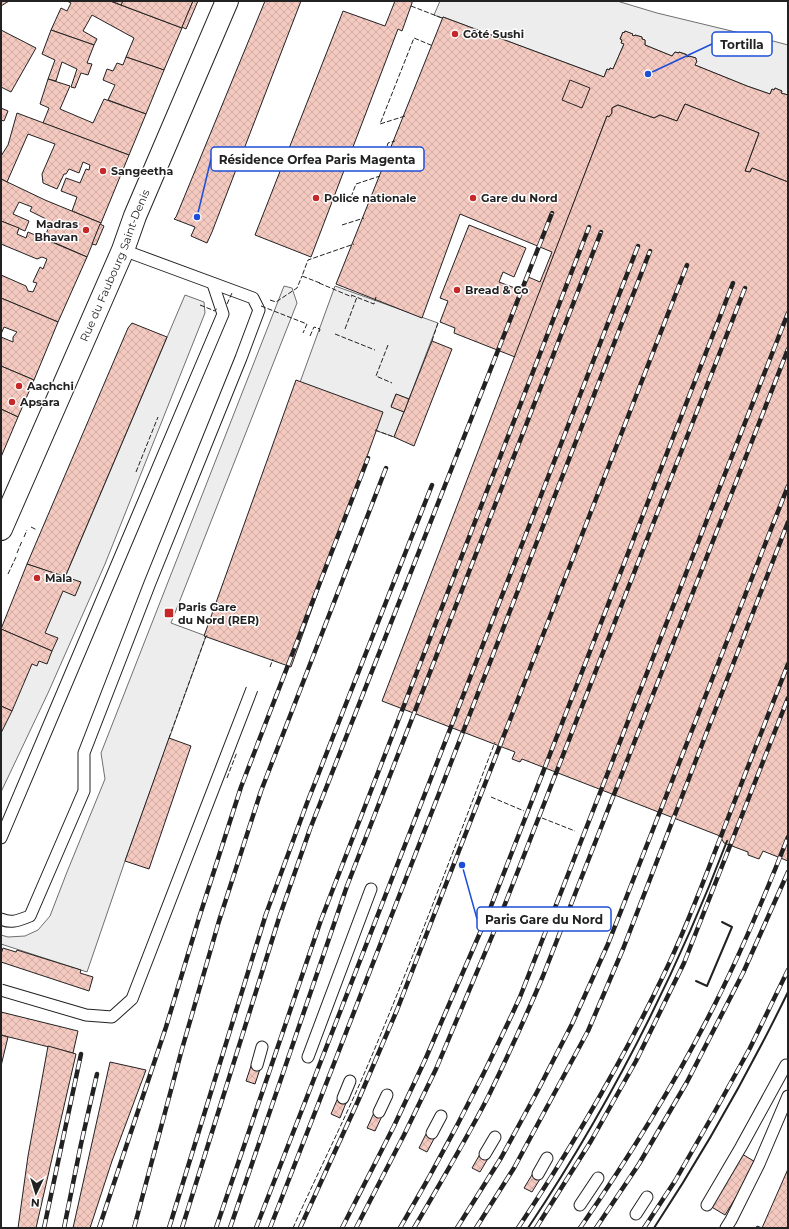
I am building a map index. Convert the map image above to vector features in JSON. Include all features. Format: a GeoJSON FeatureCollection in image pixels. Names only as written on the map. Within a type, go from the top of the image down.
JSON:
{"type":"FeatureCollection","features":[{"type":"Feature","properties":{"kind":"street","name":"Rue du Faubourg Saint-Denis"},"geometry":{"type":"LineString","coordinates":[[1,529],[123,250],[138,209],[227,1]]}},
{"type":"Feature","properties":{"kind":"lane"},"geometry":{"type":"LineString","coordinates":[[1,919],[8,922],[18,921],[30,916],[84,791],[84,752],[259,310],[253,298],[123,250]]}},
{"type":"Feature","properties":{"kind":"lane"},"geometry":{"type":"LineString","coordinates":[[1,838],[223,314],[213,284]]}},
{"type":"Feature","properties":{"kind":"lane"},"geometry":{"type":"LineString","coordinates":[[1,990],[86,1015],[112,1017],[132,999],[252,688]]}},
{"type":"Feature","properties":{"kind":"lane"},"geometry":{"type":"LineString","coordinates":[[308,1057],[371,889]]}},
{"type":"Feature","properties":{"kind":"lane"},"geometry":{"type":"LineString","coordinates":[[256,1065],[262,1047]]}},
{"type":"Feature","properties":{"kind":"lane"},"geometry":{"type":"LineString","coordinates":[[707,1205],[786,1065],[788,1066]]}},
{"type":"Feature","properties":{"kind":"lane"},"geometry":{"type":"LineString","coordinates":[[343,1098],[350,1081]]}},
{"type":"Feature","properties":{"kind":"lane"},"geometry":{"type":"LineString","coordinates":[[379,1112],[387,1095]]}},
{"type":"Feature","properties":{"kind":"lane"},"geometry":{"type":"LineString","coordinates":[[726,1228],[759,1164],[788,1096]]}},
{"type":"Feature","properties":{"kind":"lane"},"geometry":{"type":"LineString","coordinates":[[432,1133],[440,1116]]}},
{"type":"Feature","properties":{"kind":"lane"},"geometry":{"type":"LineString","coordinates":[[485,1154],[495,1137]]}},
{"type":"Feature","properties":{"kind":"lane"},"geometry":{"type":"LineString","coordinates":[[538,1174],[548,1158]]}},
{"type":"Feature","properties":{"kind":"lane"},"geometry":{"type":"LineString","coordinates":[[580,1205],[598,1178]]}},
{"type":"Feature","properties":{"kind":"lane"},"geometry":{"type":"LineString","coordinates":[[636,1214],[647,1197]]}},
{"type":"Feature","properties":{"kind":"shaded area"},"geometry":{"type":"Polygon","coordinates":[[[440,1],[617,1],[657,13],[788,45],[788,95],[781,93],[782,91],[775,88],[774,90],[772,89],[770,94],[747,86],[695,65],[697,61],[696,58],[688,57],[686,54],[679,52],[675,52],[672,56],[645,45],[645,40],[642,39],[642,37],[634,36],[625,31],[620,39],[624,44],[613,69],[607,69],[604,77],[443,17],[434,15],[440,1]]]}},
{"type":"Feature","properties":{"kind":"shaded area"},"geometry":{"type":"Polygon","coordinates":[[[284,286],[292,288],[297,303],[171,623],[206,636],[125,861],[87,972],[1,944],[1,935],[8,937],[25,936],[38,930],[50,916],[105,779],[101,753],[284,286]]]}},
{"type":"Feature","properties":{"kind":"shaded area"},"geometry":{"type":"Polygon","coordinates":[[[335,286],[438,323],[409,399],[396,394],[391,406],[404,412],[394,437],[346,420],[287,418],[335,286]]]}},
{"type":"Feature","properties":{"kind":"shaded area"},"geometry":{"type":"Polygon","coordinates":[[[185,295],[204,302],[205,313],[105,564],[48,693],[1,792],[1,728],[185,295]]]}},
{"type":"Feature","properties":{"kind":"building"},"geometry":{"type":"Polygon","coordinates":[[[1,1],[9,1],[1,6],[1,1]]]}},
{"type":"Feature","properties":{"kind":"building"},"geometry":{"type":"Polygon","coordinates":[[[67,1],[110,1],[182,28],[164,70],[126,57],[134,38],[92,15],[83,31],[97,39],[94,45],[51,30],[61,8],[67,11],[71,3],[67,1]]]}},
{"type":"Feature","properties":{"kind":"building"},"geometry":{"type":"Polygon","coordinates":[[[111,1],[123,1],[121,5],[111,1]]]}},
{"type":"Feature","properties":{"kind":"building"},"geometry":{"type":"Polygon","coordinates":[[[123,1],[193,1],[182,28],[121,5],[123,1]]]}},
{"type":"Feature","properties":{"kind":"building"},"geometry":{"type":"Polygon","coordinates":[[[193,1],[198,1],[186,29],[182,27],[193,1]]]}},
{"type":"Feature","properties":{"kind":"building"},"geometry":{"type":"Polygon","coordinates":[[[265,1],[301,1],[207,243],[191,236],[195,227],[174,219],[265,1]]]}},
{"type":"Feature","properties":{"kind":"building"},"geometry":{"type":"Polygon","coordinates":[[[395,1],[412,1],[412,3],[402,31],[398,29],[311,257],[255,235],[343,11],[385,26],[395,1]]]}},
{"type":"Feature","properties":{"kind":"building","name":"Gare du Nord"},"geometry":{"type":"Polygon","coordinates":[[[443,17],[604,77],[607,69],[613,69],[624,44],[621,43],[622,40],[620,39],[625,31],[633,34],[632,35],[634,36],[642,37],[642,39],[645,40],[645,45],[672,56],[675,52],[679,52],[687,55],[686,56],[688,57],[696,58],[697,61],[695,65],[747,86],[770,94],[772,89],[774,90],[775,88],[782,91],[781,93],[788,95],[788,182],[752,168],[750,172],[745,171],[759,133],[685,104],[677,121],[660,115],[654,118],[618,105],[612,108],[612,113],[609,117],[607,116],[515,357],[454,333],[455,328],[440,322],[448,301],[440,298],[469,225],[526,248],[514,277],[503,272],[499,282],[520,290],[526,276],[540,282],[552,252],[460,214],[422,318],[336,284],[443,17]]]}},
{"type":"Feature","properties":{"kind":"building"},"geometry":{"type":"Polygon","coordinates":[[[1,30],[36,48],[11,92],[1,87],[1,30]]]}},
{"type":"Feature","properties":{"kind":"building"},"geometry":{"type":"Polygon","coordinates":[[[51,30],[94,45],[87,63],[92,64],[88,75],[81,73],[75,88],[71,87],[77,69],[62,62],[56,81],[48,79],[55,60],[42,54],[51,30]]]}},
{"type":"Feature","properties":{"kind":"building"},"geometry":{"type":"Polygon","coordinates":[[[126,57],[164,70],[146,114],[108,100],[115,85],[103,80],[107,69],[113,71],[117,63],[123,65],[126,57]]]}},
{"type":"Feature","properties":{"kind":"building"},"geometry":{"type":"Polygon","coordinates":[[[48,79],[70,86],[60,109],[93,123],[104,99],[146,114],[129,155],[43,123],[49,108],[40,104],[48,79]]]}},
{"type":"Feature","properties":{"kind":"building"},"geometry":{"type":"Polygon","coordinates":[[[570,80],[590,88],[582,108],[562,100],[570,80]]]}},
{"type":"Feature","properties":{"kind":"building"},"geometry":{"type":"Polygon","coordinates":[[[685,104],[759,133],[745,171],[750,172],[752,168],[788,182],[788,861],[763,851],[759,859],[748,855],[748,852],[724,843],[720,836],[522,759],[520,762],[512,759],[515,752],[382,701],[607,116],[609,117],[612,113],[612,108],[618,105],[654,118],[660,115],[677,121],[685,104]]]}},
{"type":"Feature","properties":{"kind":"building"},"geometry":{"type":"Polygon","coordinates":[[[1,108],[8,111],[4,121],[1,120],[1,108]]]}},
{"type":"Feature","properties":{"kind":"building"},"geometry":{"type":"Polygon","coordinates":[[[17,113],[129,155],[101,223],[72,211],[77,197],[61,191],[66,178],[80,183],[86,169],[89,170],[90,165],[83,162],[79,173],[69,169],[66,174],[64,174],[57,189],[43,183],[42,174],[55,144],[28,134],[7,182],[1,179],[1,156],[8,145],[17,113]]]}},
{"type":"Feature","properties":{"kind":"building"},"geometry":{"type":"Polygon","coordinates":[[[1,179],[45,200],[101,223],[87,257],[44,238],[49,227],[43,224],[46,219],[30,211],[32,207],[19,202],[13,214],[29,221],[25,231],[1,221],[1,179]]]}},
{"type":"Feature","properties":{"kind":"building"},"geometry":{"type":"Polygon","coordinates":[[[1,221],[19,228],[17,234],[26,238],[28,232],[87,257],[58,322],[1,298],[1,275],[26,286],[28,291],[33,292],[37,283],[33,282],[40,267],[43,269],[47,259],[42,257],[37,259],[1,244],[1,221]]]}},
{"type":"Feature","properties":{"kind":"building"},"geometry":{"type":"Polygon","coordinates":[[[100,224],[104,226],[96,245],[92,244],[100,224]]]}},
{"type":"Feature","properties":{"kind":"building"},"geometry":{"type":"Polygon","coordinates":[[[1,298],[58,322],[34,380],[1,366],[1,337],[13,342],[13,337],[17,332],[4,327],[1,334],[1,298]]]}},
{"type":"Feature","properties":{"kind":"building"},"geometry":{"type":"Polygon","coordinates":[[[132,323],[167,337],[65,577],[27,564],[128,328],[132,323]]]}},
{"type":"Feature","properties":{"kind":"building"},"geometry":{"type":"Polygon","coordinates":[[[432,341],[452,349],[414,446],[394,437],[432,341]]]}},
{"type":"Feature","properties":{"kind":"building"},"geometry":{"type":"Polygon","coordinates":[[[1,366],[34,380],[18,417],[1,409],[1,366]]]}},
{"type":"Feature","properties":{"kind":"building"},"geometry":{"type":"Polygon","coordinates":[[[296,380],[383,412],[291,667],[204,636],[296,380]]]}},
{"type":"Feature","properties":{"kind":"building"},"geometry":{"type":"Polygon","coordinates":[[[396,394],[409,399],[404,412],[391,407],[396,394]]]}},
{"type":"Feature","properties":{"kind":"building"},"geometry":{"type":"Polygon","coordinates":[[[1,409],[18,417],[1,457],[1,409]]]}},
{"type":"Feature","properties":{"kind":"building"},"geometry":{"type":"Polygon","coordinates":[[[27,564],[81,582],[75,596],[63,591],[45,633],[58,638],[52,651],[1,629],[27,564]]]}},
{"type":"Feature","properties":{"kind":"building"},"geometry":{"type":"Polygon","coordinates":[[[1,629],[52,651],[47,664],[39,661],[37,666],[32,664],[12,711],[1,706],[1,629]]]}},
{"type":"Feature","properties":{"kind":"building"},"geometry":{"type":"Polygon","coordinates":[[[1,706],[12,711],[1,733],[1,706]]]}},
{"type":"Feature","properties":{"kind":"building"},"geometry":{"type":"Polygon","coordinates":[[[169,738],[191,746],[149,869],[125,861],[169,738]]]}},
{"type":"Feature","properties":{"kind":"building"},"geometry":{"type":"Polygon","coordinates":[[[3,948],[16,952],[17,950],[81,970],[80,973],[93,977],[89,991],[1,962],[3,948]]]}},
{"type":"Feature","properties":{"kind":"building"},"geometry":{"type":"Polygon","coordinates":[[[1,1012],[78,1031],[73,1053],[1,1035],[1,1012]]]}},
{"type":"Feature","properties":{"kind":"building"},"geometry":{"type":"Polygon","coordinates":[[[1,1035],[8,1037],[1,1066],[1,1035]]]}},
{"type":"Feature","properties":{"kind":"building"},"geometry":{"type":"Polygon","coordinates":[[[258,1045],[267,1048],[255,1084],[246,1081],[258,1045]]]}},
{"type":"Feature","properties":{"kind":"building"},"geometry":{"type":"Polygon","coordinates":[[[48,1046],[76,1054],[36,1228],[18,1228],[28,1156],[48,1046]]]}},
{"type":"Feature","properties":{"kind":"building"},"geometry":{"type":"Polygon","coordinates":[[[110,1062],[146,1070],[112,1161],[90,1228],[73,1228],[110,1062]]]}},
{"type":"Feature","properties":{"kind":"building"},"geometry":{"type":"Polygon","coordinates":[[[346,1079],[354,1083],[340,1118],[331,1114],[346,1079]]]}},
{"type":"Feature","properties":{"kind":"building"},"geometry":{"type":"Polygon","coordinates":[[[383,1093],[391,1097],[375,1131],[367,1128],[383,1093]]]}},
{"type":"Feature","properties":{"kind":"building"},"geometry":{"type":"Polygon","coordinates":[[[436,1114],[445,1118],[427,1152],[419,1148],[436,1114]]]}},
{"type":"Feature","properties":{"kind":"building"},"geometry":{"type":"Polygon","coordinates":[[[491,1135],[499,1140],[480,1172],[472,1168],[491,1135]]]}},
{"type":"Feature","properties":{"kind":"building"},"geometry":{"type":"Polygon","coordinates":[[[742,1154],[757,1163],[725,1215],[710,1206],[742,1154]]]}},
{"type":"Feature","properties":{"kind":"building"},"geometry":{"type":"Polygon","coordinates":[[[544,1155],[551,1161],[532,1192],[524,1188],[544,1155]]]}},
{"type":"Feature","properties":{"kind":"building"},"geometry":{"type":"Polygon","coordinates":[[[788,1169],[788,1228],[762,1228],[788,1169]]]}},
{"type":"Feature","properties":{"kind":"railway"},"geometry":{"type":"LineString","coordinates":[[182,1228],[279,918],[310,829],[552,213]]}},
{"type":"Feature","properties":{"kind":"railway"},"geometry":{"type":"LineString","coordinates":[[216,1228],[321,920],[589,227]]}},
{"type":"Feature","properties":{"kind":"railway"},"geometry":{"type":"LineString","coordinates":[[230,1228],[347,886],[601,232]]}},
{"type":"Feature","properties":{"kind":"railway"},"geometry":{"type":"LineString","coordinates":[[256,1228],[638,246]]}},
{"type":"Feature","properties":{"kind":"railway"},"geometry":{"type":"LineString","coordinates":[[270,1228],[650,251]]}},
{"type":"Feature","properties":{"kind":"railway"},"geometry":{"type":"LineString","coordinates":[[300,1228],[358,1101],[397,1010],[687,265]]}},
{"type":"Feature","properties":{"kind":"railway"},"geometry":{"type":"LineString","coordinates":[[342,1228],[394,1126],[425,1060],[486,919],[733,283]]}},
{"type":"Feature","properties":{"kind":"railway"},"geometry":{"type":"LineString","coordinates":[[356,1228],[436,1069],[498,922],[745,288]]}},
{"type":"Feature","properties":{"kind":"railway"},"geometry":{"type":"LineString","coordinates":[[400,1228],[463,1114],[520,997],[788,313]]}},
{"type":"Feature","properties":{"kind":"railway"},"geometry":{"type":"LineString","coordinates":[[414,1228],[489,1095],[543,976],[788,349]]}},
{"type":"Feature","properties":{"kind":"railway"},"geometry":{"type":"LineString","coordinates":[[99,1228],[166,1027],[241,787],[368,458]]}},
{"type":"Feature","properties":{"kind":"railway"},"geometry":{"type":"LineString","coordinates":[[134,1228],[182,1049],[219,921],[261,791],[386,468]]}},
{"type":"Feature","properties":{"kind":"railway"},"geometry":{"type":"LineString","coordinates":[[169,1228],[266,914],[307,803],[432,485]]}},
{"type":"Feature","properties":{"kind":"railway"},"geometry":{"type":"LineString","coordinates":[[457,1228],[501,1158],[537,1092],[572,1024],[608,944],[788,486]]}},
{"type":"Feature","properties":{"kind":"railway"},"geometry":{"type":"LineString","coordinates":[[476,1228],[514,1168],[588,1031],[623,949],[788,522]]}},
{"type":"Feature","properties":{"kind":"railway"},"geometry":{"type":"LineString","coordinates":[[518,1228],[558,1167],[596,1104],[664,974],[698,896],[788,664]]}},
{"type":"Feature","properties":{"kind":"railway"},"geometry":{"type":"LineString","coordinates":[[536,1228],[591,1141],[636,1061],[684,963],[788,698]]}},
{"type":"Feature","properties":{"kind":"railway"},"geometry":{"type":"LineString","coordinates":[[580,1228],[652,1117],[701,1031],[745,941],[788,837]]}},
{"type":"Feature","properties":{"kind":"railway"},"geometry":{"type":"LineString","coordinates":[[596,1228],[639,1164],[687,1082],[743,973],[788,872]]}},
{"type":"Feature","properties":{"kind":"railway"},"geometry":{"type":"LineString","coordinates":[[644,1228],[675,1181],[714,1113],[750,1048],[788,970]]}},
{"type":"Feature","properties":{"kind":"railway"},"geometry":{"type":"LineString","coordinates":[[44,1228],[81,1054]]}},
{"type":"Feature","properties":{"kind":"railway"},"geometry":{"type":"LineString","coordinates":[[64,1228],[97,1074]]}},
{"type":"Feature","properties":{"kind":"fence"},"geometry":{"type":"LineString","coordinates":[[411,6],[442,18]]}},
{"type":"Feature","properties":{"kind":"fence"},"geometry":{"type":"LineString","coordinates":[[405,116],[380,124],[414,38],[433,46]]}},
{"type":"Feature","properties":{"kind":"fence"},"geometry":{"type":"LineString","coordinates":[[391,150],[385,153],[388,143],[395,141]]}},
{"type":"Feature","properties":{"kind":"fence"},"geometry":{"type":"LineString","coordinates":[[351,197],[356,184],[380,176]]}},
{"type":"Feature","properties":{"kind":"fence"},"geometry":{"type":"LineString","coordinates":[[342,225],[364,218]]}},
{"type":"Feature","properties":{"kind":"fence"},"geometry":{"type":"LineString","coordinates":[[320,283],[302,276],[308,260],[354,244]]}},
{"type":"Feature","properties":{"kind":"fence"},"geometry":{"type":"LineString","coordinates":[[270,300],[276,302],[297,288],[302,276]]}},
{"type":"Feature","properties":{"kind":"fence"},"geometry":{"type":"LineString","coordinates":[[319,283],[352,297]]}},
{"type":"Feature","properties":{"kind":"fence"},"geometry":{"type":"LineString","coordinates":[[227,304],[232,293]]}},
{"type":"Feature","properties":{"kind":"fence"},"geometry":{"type":"LineString","coordinates":[[351,295],[374,304],[376,297]]}},
{"type":"Feature","properties":{"kind":"fence"},"geometry":{"type":"LineString","coordinates":[[345,329],[357,297]]}},
{"type":"Feature","properties":{"kind":"fence"},"geometry":{"type":"LineString","coordinates":[[200,305],[215,311],[217,308]]}},
{"type":"Feature","properties":{"kind":"fence"},"geometry":{"type":"LineString","coordinates":[[261,306],[307,324],[303,333]]}},
{"type":"Feature","properties":{"kind":"fence"},"geometry":{"type":"LineString","coordinates":[[432,341],[438,323]]}},
{"type":"Feature","properties":{"kind":"fence"},"geometry":{"type":"LineString","coordinates":[[310,336],[314,327],[320,329],[319,333]]}},
{"type":"Feature","properties":{"kind":"fence"},"geometry":{"type":"LineString","coordinates":[[335,334],[375,350]]}},
{"type":"Feature","properties":{"kind":"fence"},"geometry":{"type":"LineString","coordinates":[[388,345],[376,376],[392,383]]}},
{"type":"Feature","properties":{"kind":"fence"},"geometry":{"type":"LineString","coordinates":[[136,472],[158,417]]}},
{"type":"Feature","properties":{"kind":"fence"},"geometry":{"type":"LineString","coordinates":[[375,430],[394,437]]}},
{"type":"Feature","properties":{"kind":"fence"},"geometry":{"type":"LineString","coordinates":[[31,527],[37,530]]}},
{"type":"Feature","properties":{"kind":"fence"},"geometry":{"type":"LineString","coordinates":[[24,537],[27,530]]}},
{"type":"Feature","properties":{"kind":"fence"},"geometry":{"type":"LineString","coordinates":[[17,553],[22,541]]}},
{"type":"Feature","properties":{"kind":"fence"},"geometry":{"type":"LineString","coordinates":[[8,574],[16,557]]}},
{"type":"Feature","properties":{"kind":"fence"},"geometry":{"type":"LineString","coordinates":[[169,738],[206,636],[208,636]]}},
{"type":"Feature","properties":{"kind":"fence"},"geometry":{"type":"LineString","coordinates":[[270,667],[273,659]]}},
{"type":"Feature","properties":{"kind":"fence"},"geometry":{"type":"LineString","coordinates":[[293,1228],[370,1060],[434,902],[495,742]]}},
{"type":"Feature","properties":{"kind":"fence"},"geometry":{"type":"LineString","coordinates":[[227,778],[237,752]]}},
{"type":"Feature","properties":{"kind":"fence"},"geometry":{"type":"LineString","coordinates":[[491,797],[524,811]]}},
{"type":"Feature","properties":{"kind":"fence"},"geometry":{"type":"LineString","coordinates":[[542,818],[575,831]]}},
{"type":"Feature","properties":{"kind":"wall"},"geometry":{"type":"LineString","coordinates":[[528,1228],[586,1136],[638,1040],[663,991],[685,942],[727,841]]}},
{"type":"Feature","properties":{"kind":"wall"},"geometry":{"type":"LineString","coordinates":[[696,981],[707,986],[732,927],[722,922]]}},
{"type":"Feature","properties":{"kind":"wall"},"geometry":{"type":"LineString","coordinates":[[654,1228],[725,1112],[788,992]]}},
{"type":"Feature","properties":{"kind":"place","name":"Côté Sushi"},"geometry":{"type":"Point","coordinates":[455,34]}},
{"type":"Feature","properties":{"kind":"place","name":"Tortilla"},"geometry":{"type":"Point","coordinates":[648,74]}},
{"type":"Feature","properties":{"kind":"place","name":"Sangeetha"},"geometry":{"type":"Point","coordinates":[103,171]}},
{"type":"Feature","properties":{"kind":"place","name":"Police nationale"},"geometry":{"type":"Point","coordinates":[316,198]}},
{"type":"Feature","properties":{"kind":"place","name":"Gare du Nord"},"geometry":{"type":"Point","coordinates":[473,198]}},
{"type":"Feature","properties":{"kind":"place","name":"Résidence Orfea Paris Magenta"},"geometry":{"type":"Point","coordinates":[197,217]}},
{"type":"Feature","properties":{"kind":"place","name":"Madras Bhavan"},"geometry":{"type":"Point","coordinates":[86,230]}},
{"type":"Feature","properties":{"kind":"place","name":"Bread & Co"},"geometry":{"type":"Point","coordinates":[457,290]}},
{"type":"Feature","properties":{"kind":"place","name":"Aachchi"},"geometry":{"type":"Point","coordinates":[19,386]}},
{"type":"Feature","properties":{"kind":"place","name":"Apsara"},"geometry":{"type":"Point","coordinates":[12,402]}},
{"type":"Feature","properties":{"kind":"place","name":"Mala"},"geometry":{"type":"Point","coordinates":[37,578]}},
{"type":"Feature","properties":{"kind":"place","name":"Paris Gare du Nord (RER)"},"geometry":{"type":"Point","coordinates":[169,613]}},
{"type":"Feature","properties":{"kind":"place","name":"Paris Gare du Nord"},"geometry":{"type":"Point","coordinates":[462,865]}}]}
